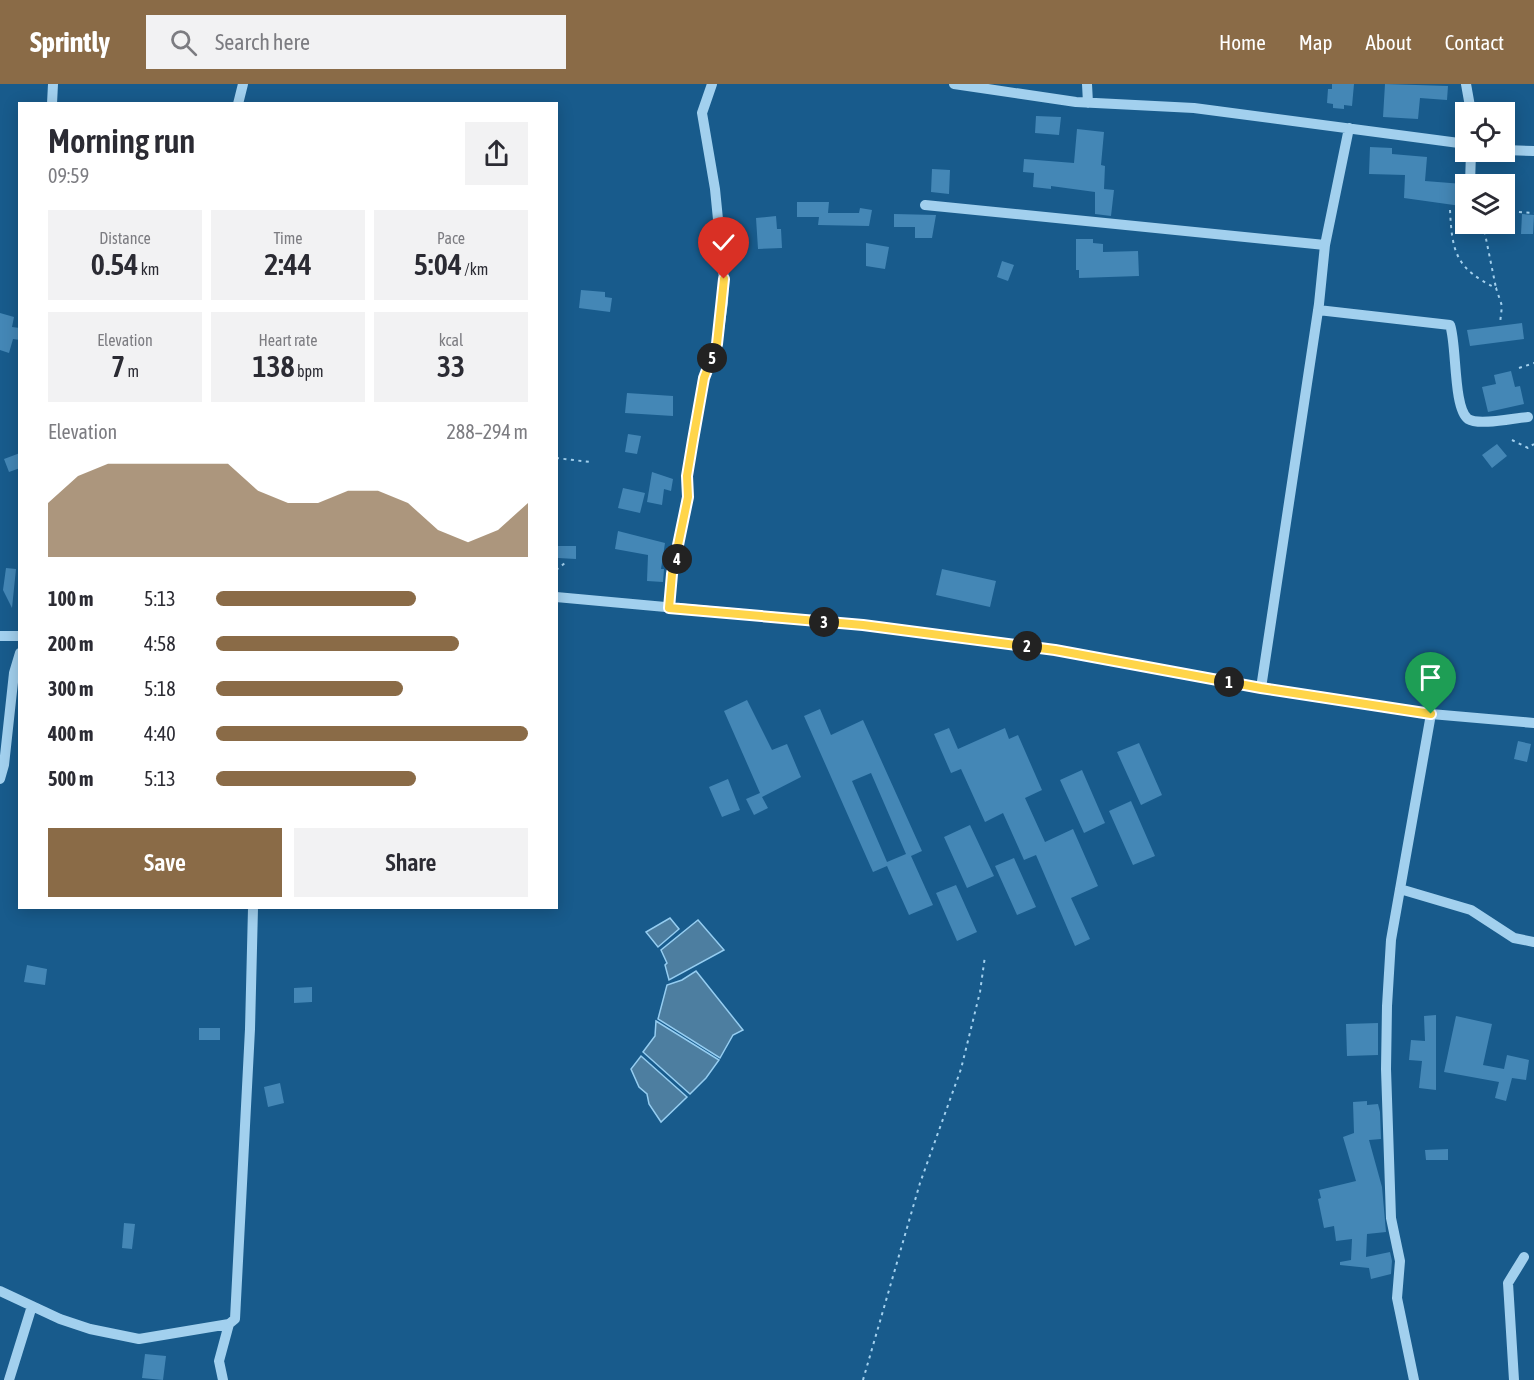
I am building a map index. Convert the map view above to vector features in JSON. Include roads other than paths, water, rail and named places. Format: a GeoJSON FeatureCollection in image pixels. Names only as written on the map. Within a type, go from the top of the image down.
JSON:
{"type":"FeatureCollection","features":[{"type":"Feature","properties":{"kind":"street"},"geometry":{"type":"LineString","coordinates":[[52,102],[53,84]]}},
{"type":"Feature","properties":{"kind":"street"},"geometry":{"type":"LineString","coordinates":[[238,102],[243,84]]}},
{"type":"Feature","properties":{"kind":"street"},"geometry":{"type":"LineString","coordinates":[[669,608],[672,574],[688,497],[687,476],[694,429],[704,378],[717,344],[723,302],[724,279],[715,189],[702,113],[712,84]]}},
{"type":"Feature","properties":{"kind":"street"},"geometry":{"type":"LineString","coordinates":[[954,84],[1088,103],[1176,106],[1455,142]]}},
{"type":"Feature","properties":{"kind":"street"},"geometry":{"type":"LineString","coordinates":[[1087,84],[1088,103]]}},
{"type":"Feature","properties":{"kind":"street"},"geometry":{"type":"LineString","coordinates":[[1466,84],[1469,102]]}},
{"type":"Feature","properties":{"kind":"street"},"geometry":{"type":"LineString","coordinates":[[1261,688],[1318,310],[1325,245],[1349,128]]}},
{"type":"Feature","properties":{"kind":"street"},"geometry":{"type":"LineString","coordinates":[[1515,150],[1534,151]]}},
{"type":"Feature","properties":{"kind":"street"},"geometry":{"type":"LineString","coordinates":[[926,205],[1325,245]]}},
{"type":"Feature","properties":{"kind":"street"},"geometry":{"type":"LineString","coordinates":[[1318,310],[1450,324],[1454,336],[1462,411],[1468,419],[1480,422],[1528,417]]}},
{"type":"Feature","properties":{"kind":"street"},"geometry":{"type":"LineString","coordinates":[[558,597],[863,625],[1055,650],[1261,688],[1431,714],[1534,723]]}},
{"type":"Feature","properties":{"kind":"street"},"geometry":{"type":"LineString","coordinates":[[0,636],[18,636]]}},
{"type":"Feature","properties":{"kind":"street"},"geometry":{"type":"LineString","coordinates":[[0,779],[4,765],[14,673],[18,660]]}},
{"type":"Feature","properties":{"kind":"street"},"geometry":{"type":"LineString","coordinates":[[1414,1380],[1397,1298],[1400,1261],[1391,1218],[1386,1069],[1391,940],[1431,714]]}},
{"type":"Feature","properties":{"kind":"street"},"geometry":{"type":"LineString","coordinates":[[1400,889],[1471,910],[1514,938],[1534,942]]}},
{"type":"Feature","properties":{"kind":"street"},"geometry":{"type":"LineString","coordinates":[[223,1380],[219,1361],[229,1323],[237,1314],[252,909]]}},
{"type":"Feature","properties":{"kind":"street"},"geometry":{"type":"LineString","coordinates":[[1514,1380],[1508,1282],[1524,1257]]}},
{"type":"Feature","properties":{"kind":"street"},"geometry":{"type":"LineString","coordinates":[[0,1291],[74,1324],[139,1339],[229,1323]]}},
{"type":"Feature","properties":{"kind":"street"},"geometry":{"type":"LineString","coordinates":[[9,1380],[32,1306]]}},
{"type":"Feature","properties":{"kind":"water"},"geometry":{"type":"Polygon","coordinates":[[[670,918],[679,929],[658,947],[646,932],[670,918]]]}},
{"type":"Feature","properties":{"kind":"water"},"geometry":{"type":"Polygon","coordinates":[[[698,920],[724,950],[669,980],[665,965],[667,963],[661,950],[698,920]]]}},
{"type":"Feature","properties":{"kind":"water"},"geometry":{"type":"Polygon","coordinates":[[[696,971],[743,1030],[733,1035],[720,1058],[658,1019],[667,985],[682,980],[696,971]]]}},
{"type":"Feature","properties":{"kind":"water"},"geometry":{"type":"Polygon","coordinates":[[[656,1021],[719,1060],[690,1094],[643,1052],[655,1036],[656,1021]]]}},
{"type":"Feature","properties":{"kind":"water"},"geometry":{"type":"Polygon","coordinates":[[[641,1056],[687,1097],[661,1122],[649,1104],[647,1094],[639,1087],[631,1069],[641,1056]]]}}]}
